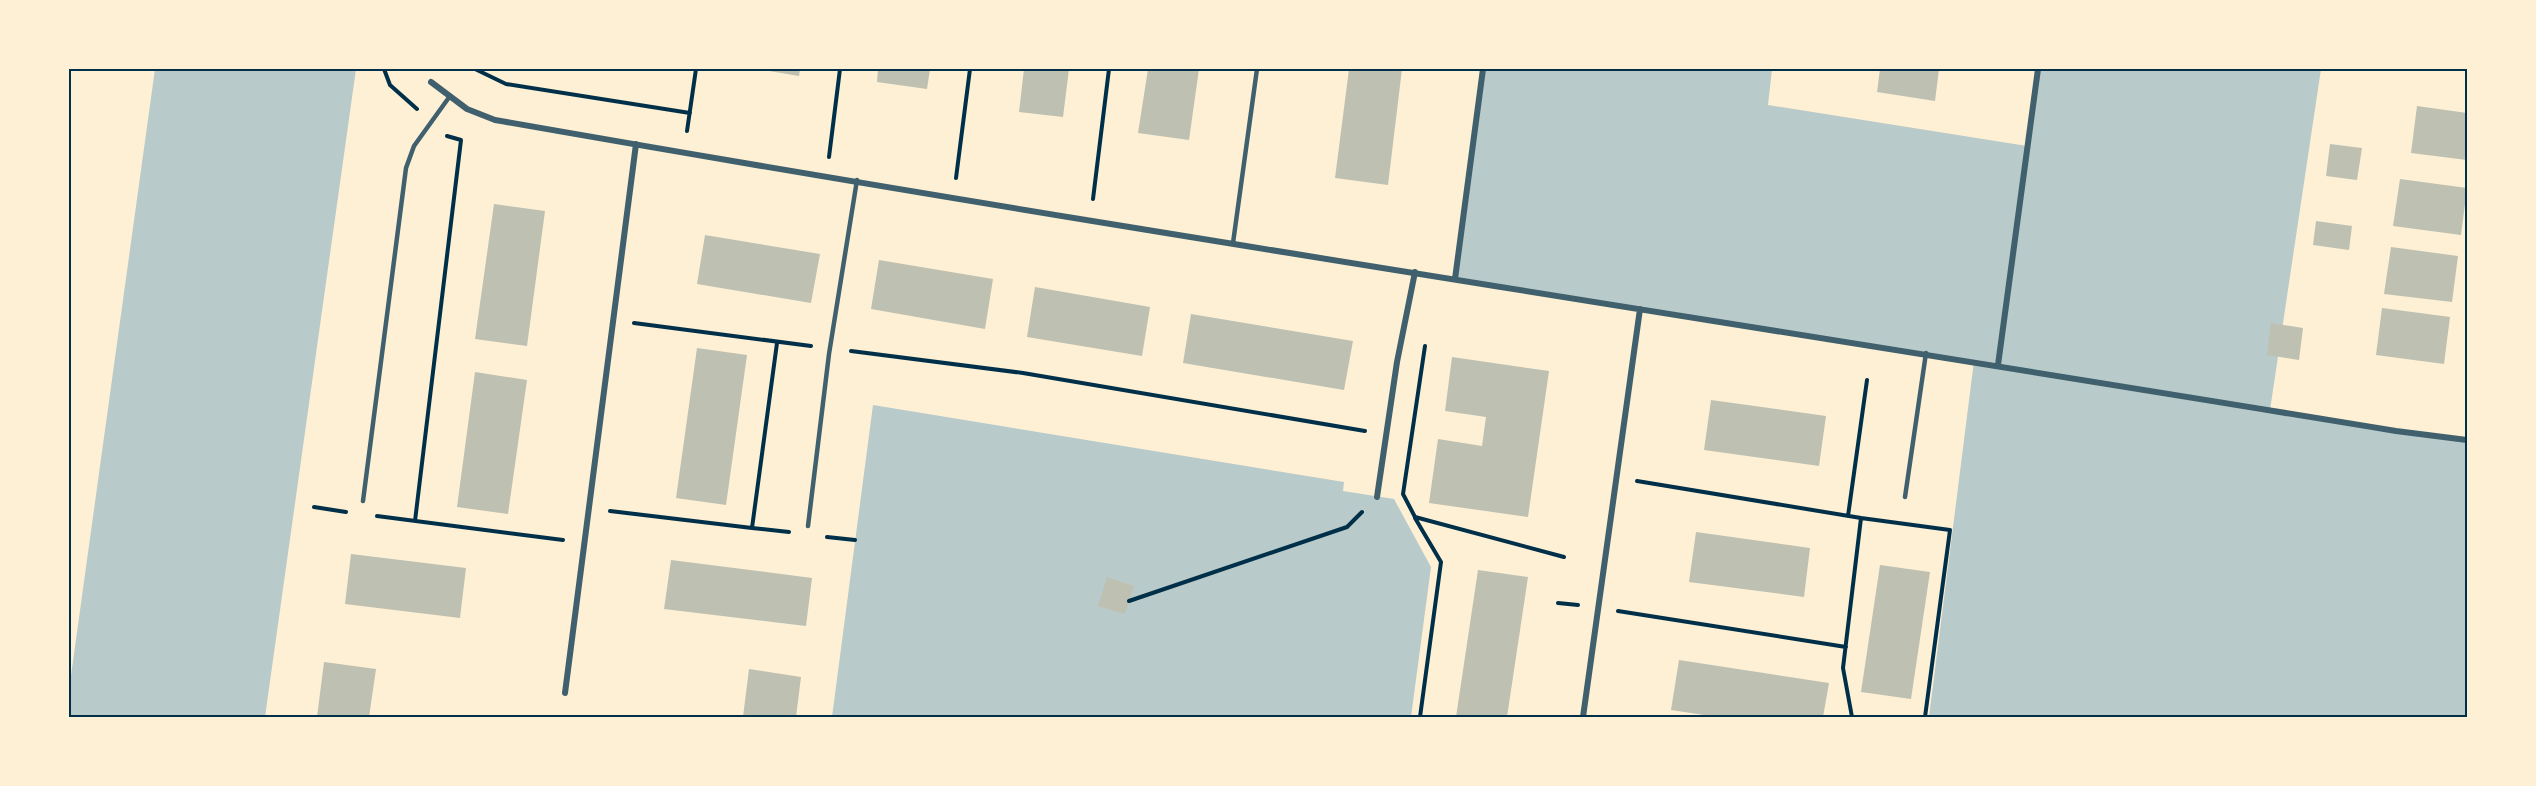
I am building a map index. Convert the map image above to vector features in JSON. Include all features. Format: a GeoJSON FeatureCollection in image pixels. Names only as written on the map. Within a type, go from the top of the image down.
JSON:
{"type":"FeatureCollection","features":[{"type":"Feature","properties":{"kind":"street"},"geometry":{"type":"LineString","coordinates":[[1455,279],[1483,69]]}},
{"type":"Feature","properties":{"kind":"street"},"geometry":{"type":"LineString","coordinates":[[1998,365],[2038,69]]}},
{"type":"Feature","properties":{"kind":"street"},"geometry":{"type":"LineString","coordinates":[[431,82],[467,109],[495,120],[1233,243],[1926,353],[2396,431],[2467,440]]}},
{"type":"Feature","properties":{"kind":"street"},"geometry":{"type":"LineString","coordinates":[[565,693],[636,144]]}},
{"type":"Feature","properties":{"kind":"street"},"geometry":{"type":"LineString","coordinates":[[1377,496],[1415,272]]}},
{"type":"Feature","properties":{"kind":"street"},"geometry":{"type":"LineString","coordinates":[[1584,717],[1640,309]]}},
{"type":"Feature","properties":{"kind":"lane"},"geometry":{"type":"LineString","coordinates":[[1233,243],[1257,69]]}},
{"type":"Feature","properties":{"kind":"lane"},"geometry":{"type":"LineString","coordinates":[[363,501],[406,168],[414,146],[450,96]]}},
{"type":"Feature","properties":{"kind":"lane"},"geometry":{"type":"LineString","coordinates":[[808,526],[830,348],[857,180]]}},
{"type":"Feature","properties":{"kind":"lane"},"geometry":{"type":"LineString","coordinates":[[1905,497],[1926,353]]}},
{"type":"Feature","properties":{"kind":"path"},"geometry":{"type":"LineString","coordinates":[[384,69],[390,85],[431,122]]}},
{"type":"Feature","properties":{"kind":"path"},"geometry":{"type":"LineString","coordinates":[[475,69],[506,84],[690,113],[696,69]]}},
{"type":"Feature","properties":{"kind":"path"},"geometry":{"type":"LineString","coordinates":[[827,176],[840,69]]}},
{"type":"Feature","properties":{"kind":"path"},"geometry":{"type":"LineString","coordinates":[[954,196],[970,69]]}},
{"type":"Feature","properties":{"kind":"path"},"geometry":{"type":"LineString","coordinates":[[1091,219],[1109,69]]}},
{"type":"Feature","properties":{"kind":"path"},"geometry":{"type":"LineString","coordinates":[[415,521],[461,140]]}},
{"type":"Feature","properties":{"kind":"path"},"geometry":{"type":"LineString","coordinates":[[613,320],[1023,373],[1386,435]]}},
{"type":"Feature","properties":{"kind":"path"},"geometry":{"type":"LineString","coordinates":[[752,528],[777,343]]}},
{"type":"Feature","properties":{"kind":"path"},"geometry":{"type":"LineString","coordinates":[[1420,717],[1441,562],[1403,494],[1426,344]]}},
{"type":"Feature","properties":{"kind":"path"},"geometry":{"type":"LineString","coordinates":[[1848,516],[1867,380]]}},
{"type":"Feature","properties":{"kind":"path"},"geometry":{"type":"LineString","coordinates":[[1616,478],[1848,516],[1950,530],[1925,717]]}},
{"type":"Feature","properties":{"kind":"path"},"geometry":{"type":"LineString","coordinates":[[1129,602],[1347,528],[1377,496]]}},
{"type":"Feature","properties":{"kind":"path"},"geometry":{"type":"LineString","coordinates":[[314,507],[348,512]]}},
{"type":"Feature","properties":{"kind":"path"},"geometry":{"type":"LineString","coordinates":[[589,508],[798,534]]}},
{"type":"Feature","properties":{"kind":"path"},"geometry":{"type":"LineString","coordinates":[[370,515],[584,543]]}},
{"type":"Feature","properties":{"kind":"path"},"geometry":{"type":"LineString","coordinates":[[1415,517],[1564,557]]}},
{"type":"Feature","properties":{"kind":"path"},"geometry":{"type":"LineString","coordinates":[[1852,717],[1843,668],[1862,518]]}},
{"type":"Feature","properties":{"kind":"path"},"geometry":{"type":"LineString","coordinates":[[821,536],[855,540]]}},
{"type":"Feature","properties":{"kind":"path"},"geometry":{"type":"LineString","coordinates":[[1558,603],[1846,647]]}},
{"type":"Feature","properties":{"kind":"shaded area"},"geometry":{"type":"Polygon","coordinates":[[[155,69],[356,69],[265,717],[69,717],[69,690],[155,69]]]}},
{"type":"Feature","properties":{"kind":"shaded area"},"geometry":{"type":"Polygon","coordinates":[[[1483,69],[1772,69],[1768,105],[2027,146],[2038,69],[2321,69],[2270,410],[2467,440],[2467,717],[1929,717],[1974,361],[1455,279],[1483,69]]]}},
{"type":"Feature","properties":{"kind":"shaded area"},"geometry":{"type":"Polygon","coordinates":[[[873,405],[1344,482],[1343,491],[1394,499],[1431,567],[1411,717],[832,717],[873,405]]]}},
{"type":"Feature","properties":{"kind":"building"},"geometry":{"type":"Polygon","coordinates":[[[757,69],[800,69],[799,76],[757,69]]]}},
{"type":"Feature","properties":{"kind":"building"},"geometry":{"type":"Polygon","coordinates":[[[878,69],[930,69],[927,89],[877,82],[878,69]]]}},
{"type":"Feature","properties":{"kind":"building"},"geometry":{"type":"Polygon","coordinates":[[[1024,69],[1069,69],[1063,117],[1019,112],[1024,69]]]}},
{"type":"Feature","properties":{"kind":"building"},"geometry":{"type":"Polygon","coordinates":[[[1148,69],[1199,69],[1189,140],[1138,133],[1148,69]]]}},
{"type":"Feature","properties":{"kind":"building"},"geometry":{"type":"Polygon","coordinates":[[[1349,69],[1402,69],[1388,185],[1335,178],[1349,69]]]}},
{"type":"Feature","properties":{"kind":"building"},"geometry":{"type":"Polygon","coordinates":[[[1880,69],[1939,69],[1935,101],[1877,92],[1880,69]]]}},
{"type":"Feature","properties":{"kind":"building"},"geometry":{"type":"Polygon","coordinates":[[[2417,106],[2467,113],[2467,160],[2411,153],[2417,106]]]}},
{"type":"Feature","properties":{"kind":"building"},"geometry":{"type":"Polygon","coordinates":[[[2330,144],[2362,148],[2357,180],[2326,176],[2330,144]]]}},
{"type":"Feature","properties":{"kind":"building"},"geometry":{"type":"Polygon","coordinates":[[[2400,179],[2467,188],[2461,235],[2393,226],[2400,179]]]}},
{"type":"Feature","properties":{"kind":"building"},"geometry":{"type":"Polygon","coordinates":[[[494,204],[545,211],[527,346],[475,339],[494,204]]]}},
{"type":"Feature","properties":{"kind":"building"},"geometry":{"type":"Polygon","coordinates":[[[2316,221],[2352,226],[2349,250],[2313,245],[2316,221]]]}},
{"type":"Feature","properties":{"kind":"building"},"geometry":{"type":"Polygon","coordinates":[[[705,235],[820,254],[811,303],[697,284],[705,235]]]}},
{"type":"Feature","properties":{"kind":"building"},"geometry":{"type":"Polygon","coordinates":[[[2391,247],[2458,256],[2452,302],[2384,294],[2391,247]]]}},
{"type":"Feature","properties":{"kind":"building"},"geometry":{"type":"Polygon","coordinates":[[[879,260],[993,279],[985,329],[871,309],[879,260]]]}},
{"type":"Feature","properties":{"kind":"building"},"geometry":{"type":"Polygon","coordinates":[[[1035,287],[1150,307],[1142,356],[1027,337],[1035,287]]]}},
{"type":"Feature","properties":{"kind":"building"},"geometry":{"type":"Polygon","coordinates":[[[2382,308],[2450,317],[2444,364],[2376,355],[2382,308]]]}},
{"type":"Feature","properties":{"kind":"building"},"geometry":{"type":"Polygon","coordinates":[[[1191,314],[1353,341],[1344,390],[1183,363],[1191,314]]]}},
{"type":"Feature","properties":{"kind":"building"},"geometry":{"type":"Polygon","coordinates":[[[2271,323],[2303,328],[2299,360],[2267,355],[2271,323]]]}},
{"type":"Feature","properties":{"kind":"building"},"geometry":{"type":"Polygon","coordinates":[[[697,348],[747,355],[726,505],[676,498],[697,348]]]}},
{"type":"Feature","properties":{"kind":"building"},"geometry":{"type":"Polygon","coordinates":[[[1452,357],[1549,371],[1528,517],[1429,503],[1438,439],[1482,446],[1486,417],[1445,411],[1452,357]]]}},
{"type":"Feature","properties":{"kind":"building"},"geometry":{"type":"Polygon","coordinates":[[[475,372],[527,380],[508,514],[457,507],[475,372]]]}},
{"type":"Feature","properties":{"kind":"building"},"geometry":{"type":"Polygon","coordinates":[[[1711,400],[1826,416],[1819,466],[1704,450],[1711,400]]]}},
{"type":"Feature","properties":{"kind":"building"},"geometry":{"type":"Polygon","coordinates":[[[1696,532],[1810,548],[1804,597],[1689,582],[1696,532]]]}},
{"type":"Feature","properties":{"kind":"building"},"geometry":{"type":"Polygon","coordinates":[[[351,554],[466,568],[460,618],[345,604],[351,554]]]}},
{"type":"Feature","properties":{"kind":"building"},"geometry":{"type":"Polygon","coordinates":[[[671,560],[812,578],[806,626],[664,609],[671,560]]]}},
{"type":"Feature","properties":{"kind":"building"},"geometry":{"type":"Polygon","coordinates":[[[1880,565],[1930,572],[1911,699],[1861,692],[1880,565]]]}},
{"type":"Feature","properties":{"kind":"building"},"geometry":{"type":"Polygon","coordinates":[[[1478,570],[1528,577],[1507,717],[1456,717],[1478,570]]]}},
{"type":"Feature","properties":{"kind":"building"},"geometry":{"type":"Polygon","coordinates":[[[1107,577],[1134,586],[1125,614],[1098,606],[1107,577]]]}},
{"type":"Feature","properties":{"kind":"building"},"geometry":{"type":"Polygon","coordinates":[[[1679,660],[1829,683],[1823,717],[1717,717],[1671,710],[1679,660]]]}},
{"type":"Feature","properties":{"kind":"building"},"geometry":{"type":"Polygon","coordinates":[[[324,662],[376,669],[369,717],[317,717],[324,662]]]}},
{"type":"Feature","properties":{"kind":"building"},"geometry":{"type":"Polygon","coordinates":[[[749,669],[801,677],[796,717],[743,717],[749,669]]]}}]}
